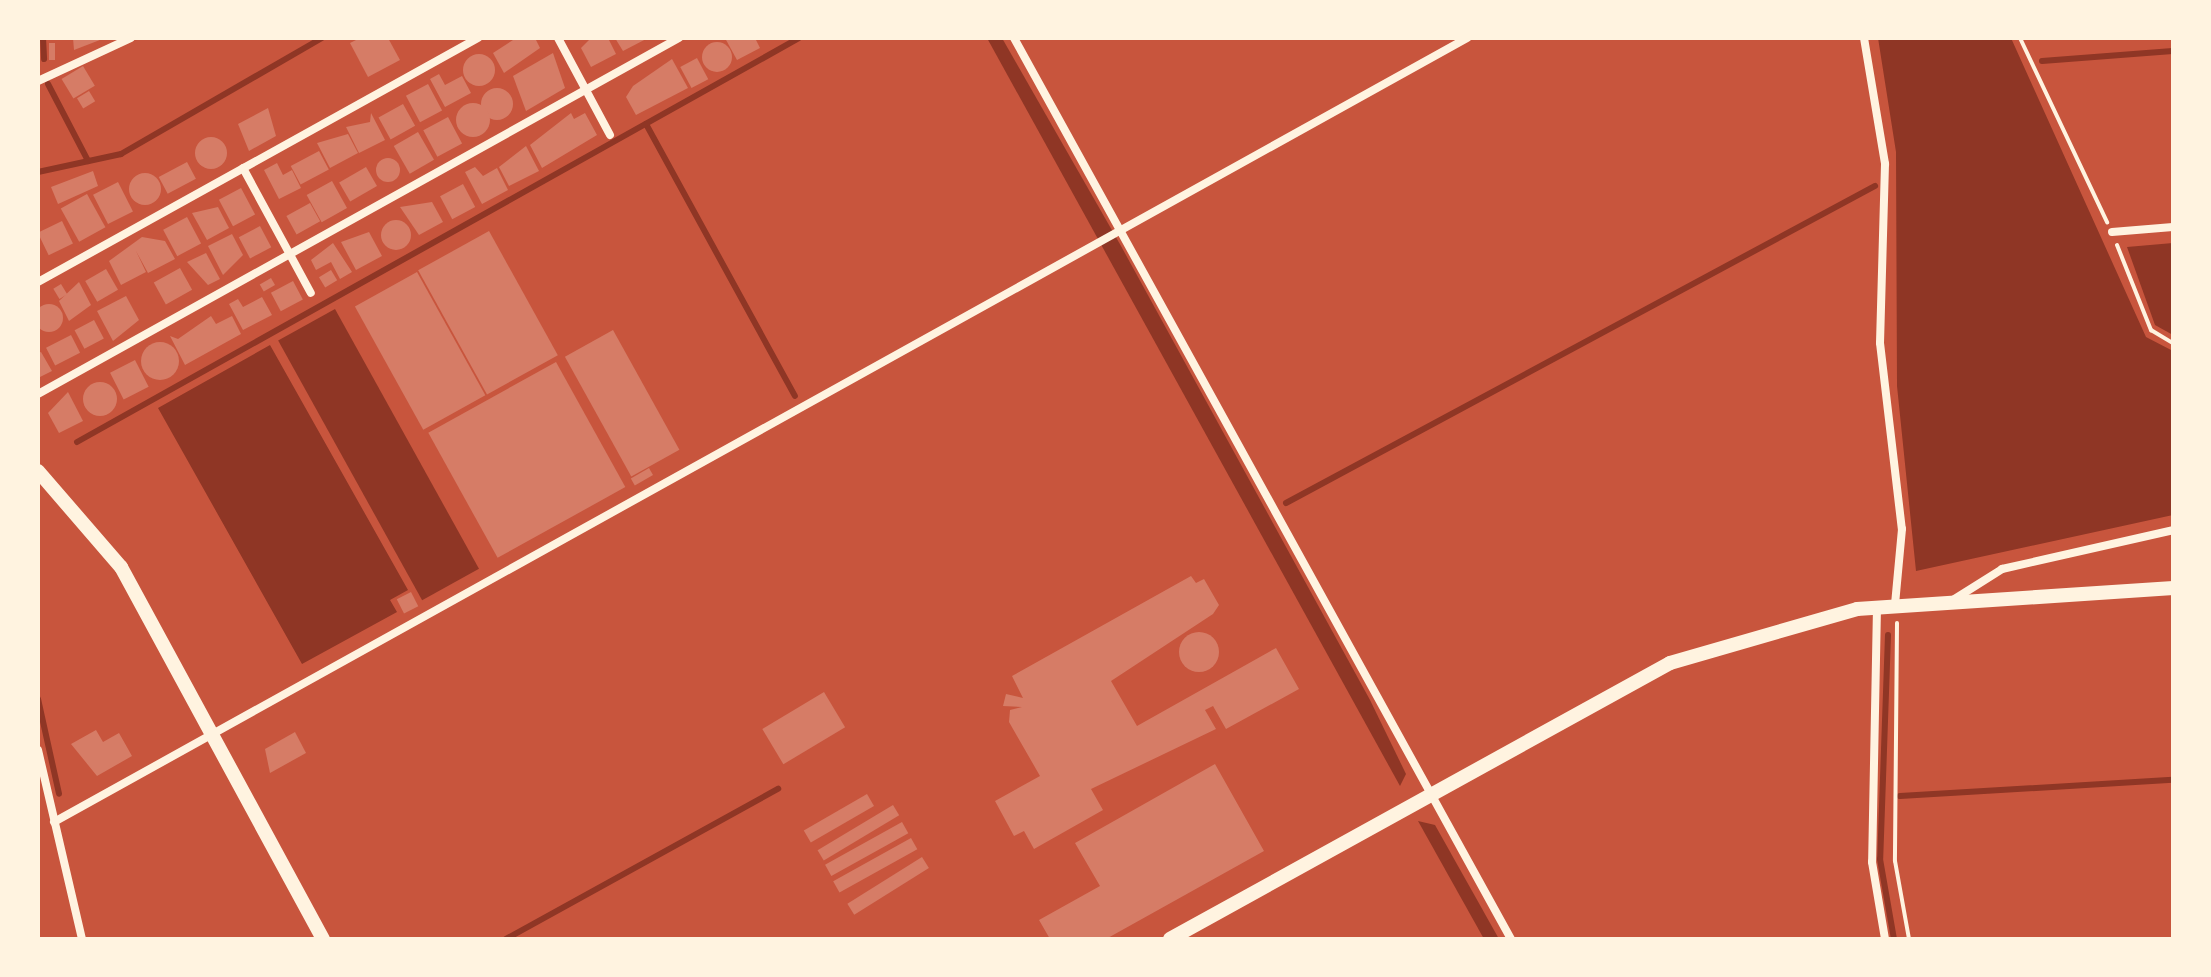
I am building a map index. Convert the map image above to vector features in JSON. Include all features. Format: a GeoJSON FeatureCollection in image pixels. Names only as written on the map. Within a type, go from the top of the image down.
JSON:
{"type":"FeatureCollection","features":[{"type":"Feature","properties":{"kind":"street"},"geometry":{"type":"LineString","coordinates":[[38,81],[131,38]]}},
{"type":"Feature","properties":{"kind":"street"},"geometry":{"type":"LineString","coordinates":[[38,282],[478,38]]}},
{"type":"Feature","properties":{"kind":"street"},"geometry":{"type":"LineString","coordinates":[[558,38],[610,135]]}},
{"type":"Feature","properties":{"kind":"street"},"geometry":{"type":"LineString","coordinates":[[38,394],[679,38]]}},
{"type":"Feature","properties":{"kind":"street"},"geometry":{"type":"LineString","coordinates":[[1014,38],[1511,939]]}},
{"type":"Feature","properties":{"kind":"street"},"geometry":{"type":"LineString","coordinates":[[54,822],[1467,38]]}},
{"type":"Feature","properties":{"kind":"street"},"geometry":{"type":"LineString","coordinates":[[1864,38],[1885,164],[1880,343],[1902,529],[1895,604]]}},
{"type":"Feature","properties":{"kind":"street"},"geometry":{"type":"LineString","coordinates":[[243,168],[311,293]]}},
{"type":"Feature","properties":{"kind":"street"},"geometry":{"type":"LineString","coordinates":[[2112,232],[2173,227]]}},
{"type":"Feature","properties":{"kind":"street"},"geometry":{"type":"LineString","coordinates":[[38,471],[121,567],[323,939]]}},
{"type":"Feature","properties":{"kind":"street"},"geometry":{"type":"LineString","coordinates":[[1952,601],[2002,569],[2173,530]]}},
{"type":"Feature","properties":{"kind":"street"},"geometry":{"type":"LineString","coordinates":[[1170,939],[1429,793],[1670,663],[1813,618],[1895,604],[2173,588]]}},
{"type":"Feature","properties":{"kind":"street"},"geometry":{"type":"LineString","coordinates":[[1877,607],[1872,862],[1885,939]]}},
{"type":"Feature","properties":{"kind":"street"},"geometry":{"type":"LineString","coordinates":[[38,750],[82,939]]}},
{"type":"Feature","properties":{"kind":"path"},"geometry":{"type":"LineString","coordinates":[[2020,38],[2112,232],[2151,330],[2173,343]]}},
{"type":"Feature","properties":{"kind":"path"},"geometry":{"type":"LineString","coordinates":[[1895,604],[1895,861],[1909,939]]}},
{"type":"Feature","properties":{"kind":"shaded area"},"geometry":{"type":"Polygon","coordinates":[[[987,38],[1002,38],[1121,246],[1370,700],[1406,774],[1400,786],[987,38]]]}},
{"type":"Feature","properties":{"kind":"shaded area"},"geometry":{"type":"Polygon","coordinates":[[[1878,38],[2011,38],[2146,337],[2173,351],[2173,515],[1916,571],[1897,386],[1896,152],[1878,38]]]}},
{"type":"Feature","properties":{"kind":"shaded area"},"geometry":{"type":"Polygon","coordinates":[[[2173,243],[2173,335],[2155,325],[2127,247],[2173,243]]]}},
{"type":"Feature","properties":{"kind":"shaded area"},"geometry":{"type":"Polygon","coordinates":[[[335,309],[479,569],[422,600],[278,341],[335,309]]]}},
{"type":"Feature","properties":{"kind":"shaded area"},"geometry":{"type":"Polygon","coordinates":[[[270,345],[408,590],[390,600],[397,612],[302,664],[158,408],[270,345]]]}},
{"type":"Feature","properties":{"kind":"shaded area"},"geometry":{"type":"Polygon","coordinates":[[[1418,821],[1435,825],[1499,939],[1484,939],[1418,821]]]}},
{"type":"Feature","properties":{"kind":"building"},"geometry":{"type":"Polygon","coordinates":[[[73,38],[105,38],[74,50],[73,38]]]}},
{"type":"Feature","properties":{"kind":"building"},"geometry":{"type":"Polygon","coordinates":[[[360,38],[388,38],[400,60],[368,77],[350,43],[360,38]]]}},
{"type":"Feature","properties":{"kind":"building"},"geometry":{"type":"Polygon","coordinates":[[[516,38],[535,38],[540,48],[504,73],[493,53],[516,38]]]}},
{"type":"Feature","properties":{"kind":"building"},"geometry":{"type":"Polygon","coordinates":[[[591,38],[608,38],[616,54],[591,67],[581,48],[591,38]]]}},
{"type":"Feature","properties":{"kind":"building"},"geometry":{"type":"Polygon","coordinates":[[[615,38],[648,38],[623,51],[615,38]]]}},
{"type":"Feature","properties":{"kind":"building"},"geometry":{"type":"Polygon","coordinates":[[[725,38],[755,38],[760,48],[737,60],[725,38]]]}},
{"type":"Feature","properties":{"kind":"building"},"geometry":{"type":"Polygon","coordinates":[[[717,42],[728,46],[732,57],[728,68],[717,72],[706,68],[702,57],[706,46],[717,42]]]}},
{"type":"Feature","properties":{"kind":"building"},"geometry":{"type":"Polygon","coordinates":[[[49,43],[55,43],[55,60],[49,60],[49,43]]]}},
{"type":"Feature","properties":{"kind":"building"},"geometry":{"type":"Polygon","coordinates":[[[553,53],[565,88],[526,111],[513,76],[553,53]]]}},
{"type":"Feature","properties":{"kind":"building"},"geometry":{"type":"Polygon","coordinates":[[[479,54],[491,58],[495,70],[491,82],[479,86],[467,82],[463,70],[467,58],[479,54]]]}},
{"type":"Feature","properties":{"kind":"building"},"geometry":{"type":"Polygon","coordinates":[[[697,58],[708,79],[691,88],[680,67],[697,58]]]}},
{"type":"Feature","properties":{"kind":"building"},"geometry":{"type":"Polygon","coordinates":[[[672,59],[688,88],[636,115],[626,97],[633,86],[672,59]]]}},
{"type":"Feature","properties":{"kind":"building"},"geometry":{"type":"Polygon","coordinates":[[[83,66],[95,86],[73,99],[62,79],[83,66]]]}},
{"type":"Feature","properties":{"kind":"building"},"geometry":{"type":"Polygon","coordinates":[[[439,74],[445,85],[462,76],[471,93],[445,107],[430,79],[439,74]]]}},
{"type":"Feature","properties":{"kind":"building"},"geometry":{"type":"Polygon","coordinates":[[[428,84],[442,110],[420,122],[406,96],[428,84]]]}},
{"type":"Feature","properties":{"kind":"building"},"geometry":{"type":"Polygon","coordinates":[[[497,88],[508,93],[513,104],[508,115],[497,120],[486,115],[481,104],[486,93],[497,88]]]}},
{"type":"Feature","properties":{"kind":"building"},"geometry":{"type":"Polygon","coordinates":[[[89,91],[95,101],[83,108],[77,98],[89,91]]]}},
{"type":"Feature","properties":{"kind":"building"},"geometry":{"type":"Polygon","coordinates":[[[473,103],[485,108],[490,120],[485,132],[473,137],[461,132],[456,120],[461,108],[473,103]]]}},
{"type":"Feature","properties":{"kind":"building"},"geometry":{"type":"Polygon","coordinates":[[[403,104],[415,126],[391,139],[379,118],[403,104]]]}},
{"type":"Feature","properties":{"kind":"building"},"geometry":{"type":"Polygon","coordinates":[[[268,108],[276,136],[249,151],[238,124],[268,108]]]}},
{"type":"Feature","properties":{"kind":"building"},"geometry":{"type":"Polygon","coordinates":[[[371,113],[385,140],[359,153],[346,127],[370,122],[371,113]]]}},
{"type":"Feature","properties":{"kind":"building"},"geometry":{"type":"Polygon","coordinates":[[[571,113],[574,119],[585,113],[597,135],[542,168],[530,145],[571,113]]]}},
{"type":"Feature","properties":{"kind":"building"},"geometry":{"type":"Polygon","coordinates":[[[448,117],[462,143],[437,157],[423,130],[448,117]]]}},
{"type":"Feature","properties":{"kind":"building"},"geometry":{"type":"Polygon","coordinates":[[[418,132],[434,160],[410,174],[394,146],[418,132]]]}},
{"type":"Feature","properties":{"kind":"building"},"geometry":{"type":"Polygon","coordinates":[[[348,134],[358,153],[330,168],[317,143],[348,134]]]}},
{"type":"Feature","properties":{"kind":"building"},"geometry":{"type":"Polygon","coordinates":[[[211,137],[222,142],[227,153],[222,164],[211,169],[200,164],[195,153],[200,142],[211,137]]]}},
{"type":"Feature","properties":{"kind":"building"},"geometry":{"type":"Polygon","coordinates":[[[526,146],[539,171],[509,186],[499,167],[526,146]]]}},
{"type":"Feature","properties":{"kind":"building"},"geometry":{"type":"Polygon","coordinates":[[[319,151],[329,170],[301,185],[291,166],[319,151]]]}},
{"type":"Feature","properties":{"kind":"building"},"geometry":{"type":"Polygon","coordinates":[[[388,158],[397,161],[400,170],[397,179],[388,182],[379,179],[376,170],[379,161],[388,158]]]}},
{"type":"Feature","properties":{"kind":"building"},"geometry":{"type":"Polygon","coordinates":[[[187,162],[196,179],[168,194],[159,177],[187,162]]]}},
{"type":"Feature","properties":{"kind":"building"},"geometry":{"type":"Polygon","coordinates":[[[277,163],[283,175],[292,170],[301,188],[279,199],[264,170],[277,163]]]}},
{"type":"Feature","properties":{"kind":"building"},"geometry":{"type":"Polygon","coordinates":[[[366,167],[377,186],[350,202],[339,182],[366,167]]]}},
{"type":"Feature","properties":{"kind":"building"},"geometry":{"type":"Polygon","coordinates":[[[475,167],[483,176],[497,168],[508,190],[482,204],[465,172],[475,167]]]}},
{"type":"Feature","properties":{"kind":"building"},"geometry":{"type":"Polygon","coordinates":[[[93,171],[98,186],[58,204],[51,187],[93,171]]]}},
{"type":"Feature","properties":{"kind":"building"},"geometry":{"type":"Polygon","coordinates":[[[145,173],[156,178],[161,189],[156,200],[145,205],[134,200],[129,189],[134,178],[145,173]]]}},
{"type":"Feature","properties":{"kind":"building"},"geometry":{"type":"Polygon","coordinates":[[[332,181],[347,208],[322,222],[307,195],[332,181]]]}},
{"type":"Feature","properties":{"kind":"building"},"geometry":{"type":"Polygon","coordinates":[[[118,182],[133,211],[108,224],[93,195],[118,182]]]}},
{"type":"Feature","properties":{"kind":"building"},"geometry":{"type":"Polygon","coordinates":[[[463,184],[475,207],[452,219],[440,196],[463,184]]]}},
{"type":"Feature","properties":{"kind":"building"},"geometry":{"type":"Polygon","coordinates":[[[241,188],[255,214],[233,226],[219,200],[241,188]]]}},
{"type":"Feature","properties":{"kind":"building"},"geometry":{"type":"Polygon","coordinates":[[[87,194],[105,227],[79,242],[61,209],[87,194]]]}},
{"type":"Feature","properties":{"kind":"building"},"geometry":{"type":"Polygon","coordinates":[[[432,202],[443,222],[419,235],[400,207],[432,202]]]}},
{"type":"Feature","properties":{"kind":"building"},"geometry":{"type":"Polygon","coordinates":[[[310,203],[320,221],[297,234],[286,216],[310,203]]]}},
{"type":"Feature","properties":{"kind":"building"},"geometry":{"type":"Polygon","coordinates":[[[218,207],[229,228],[207,240],[192,213],[218,207]]]}},
{"type":"Feature","properties":{"kind":"building"},"geometry":{"type":"Polygon","coordinates":[[[187,217],[201,243],[177,256],[163,230],[187,217]]]}},
{"type":"Feature","properties":{"kind":"building"},"geometry":{"type":"Polygon","coordinates":[[[396,220],[406,225],[411,235],[406,245],[396,250],[386,245],[381,235],[386,225],[396,220]]]}},
{"type":"Feature","properties":{"kind":"building"},"geometry":{"type":"Polygon","coordinates":[[[62,221],[73,243],[49,255],[38,233],[62,221]]]}},
{"type":"Feature","properties":{"kind":"building"},"geometry":{"type":"Polygon","coordinates":[[[260,226],[271,247],[250,258],[239,237],[260,226]]]}},
{"type":"Feature","properties":{"kind":"building"},"geometry":{"type":"Polygon","coordinates":[[[489,231],[558,355],[487,394],[418,270],[489,231]]]}},
{"type":"Feature","properties":{"kind":"building"},"geometry":{"type":"Polygon","coordinates":[[[369,232],[382,256],[356,270],[341,242],[369,232]]]}},
{"type":"Feature","properties":{"kind":"building"},"geometry":{"type":"Polygon","coordinates":[[[232,234],[243,255],[223,275],[208,246],[232,234]]]}},
{"type":"Feature","properties":{"kind":"building"},"geometry":{"type":"Polygon","coordinates":[[[142,237],[165,241],[175,259],[148,273],[136,251],[146,272],[121,285],[109,261],[142,237]]]}},
{"type":"Feature","properties":{"kind":"building"},"geometry":{"type":"Polygon","coordinates":[[[333,243],[352,272],[340,279],[331,262],[316,270],[311,260],[333,243]]]}},
{"type":"Feature","properties":{"kind":"building"},"geometry":{"type":"Polygon","coordinates":[[[206,253],[220,279],[208,285],[187,262],[206,253]]]}},
{"type":"Feature","properties":{"kind":"building"},"geometry":{"type":"Polygon","coordinates":[[[180,268],[192,290],[166,304],[154,283],[180,268]]]}},
{"type":"Feature","properties":{"kind":"building"},"geometry":{"type":"Polygon","coordinates":[[[106,269],[118,290],[97,302],[85,281],[106,269]]]}},
{"type":"Feature","properties":{"kind":"building"},"geometry":{"type":"Polygon","coordinates":[[[331,270],[337,280],[325,287],[319,277],[331,270]]]}},
{"type":"Feature","properties":{"kind":"building"},"geometry":{"type":"Polygon","coordinates":[[[417,272],[485,395],[423,430],[355,306],[417,272]]]}},
{"type":"Feature","properties":{"kind":"building"},"geometry":{"type":"Polygon","coordinates":[[[271,278],[275,285],[264,291],[260,284],[271,278]]]}},
{"type":"Feature","properties":{"kind":"building"},"geometry":{"type":"Polygon","coordinates":[[[293,281],[303,300],[281,311],[271,293],[293,281]]]}},
{"type":"Feature","properties":{"kind":"building"},"geometry":{"type":"Polygon","coordinates":[[[79,282],[91,305],[69,321],[59,301],[79,282]]]}},
{"type":"Feature","properties":{"kind":"building"},"geometry":{"type":"Polygon","coordinates":[[[61,284],[67,294],[59,299],[53,289],[61,284]]]}},
{"type":"Feature","properties":{"kind":"building"},"geometry":{"type":"Polygon","coordinates":[[[126,296],[139,320],[113,341],[97,311],[126,296]]]}},
{"type":"Feature","properties":{"kind":"building"},"geometry":{"type":"Polygon","coordinates":[[[262,297],[272,315],[243,330],[229,304],[238,299],[243,307],[262,297]]]}},
{"type":"Feature","properties":{"kind":"building"},"geometry":{"type":"Polygon","coordinates":[[[49,304],[59,308],[63,318],[59,328],[49,332],[39,328],[35,318],[39,308],[49,304]]]}},
{"type":"Feature","properties":{"kind":"building"},"geometry":{"type":"Polygon","coordinates":[[[211,316],[216,324],[232,316],[241,334],[185,365],[170,336],[178,339],[211,316]]]}},
{"type":"Feature","properties":{"kind":"building"},"geometry":{"type":"Polygon","coordinates":[[[94,320],[104,339],[84,349],[75,330],[94,320]]]}},
{"type":"Feature","properties":{"kind":"building"},"geometry":{"type":"Polygon","coordinates":[[[613,330],[679,450],[631,476],[565,357],[613,330]]]}},
{"type":"Feature","properties":{"kind":"building"},"geometry":{"type":"Polygon","coordinates":[[[71,335],[80,353],[55,366],[46,348],[71,335]]]}},
{"type":"Feature","properties":{"kind":"building"},"geometry":{"type":"Polygon","coordinates":[[[160,342],[174,347],[179,361],[174,375],[160,380],[146,375],[141,361],[146,347],[160,342]]]}},
{"type":"Feature","properties":{"kind":"building"},"geometry":{"type":"Polygon","coordinates":[[[41,352],[52,371],[38,378],[38,353],[41,352]]]}},
{"type":"Feature","properties":{"kind":"building"},"geometry":{"type":"Polygon","coordinates":[[[135,360],[149,387],[124,399],[110,373],[135,360]]]}},
{"type":"Feature","properties":{"kind":"building"},"geometry":{"type":"Polygon","coordinates":[[[556,362],[625,487],[498,558],[428,433],[556,362]]]}},
{"type":"Feature","properties":{"kind":"building"},"geometry":{"type":"Polygon","coordinates":[[[100,382],[112,387],[117,399],[112,411],[100,416],[88,411],[83,399],[88,387],[100,382]]]}},
{"type":"Feature","properties":{"kind":"building"},"geometry":{"type":"Polygon","coordinates":[[[68,392],[83,421],[59,433],[48,413],[68,392]]]}},
{"type":"Feature","properties":{"kind":"building"},"geometry":{"type":"Polygon","coordinates":[[[649,468],[653,475],[635,485],[631,479],[649,468]]]}},
{"type":"Feature","properties":{"kind":"building"},"geometry":{"type":"Polygon","coordinates":[[[1191,576],[1196,583],[1204,579],[1219,605],[1213,614],[1111,681],[1137,726],[1276,648],[1299,689],[1226,729],[1213,706],[1205,710],[1216,729],[1091,789],[1103,810],[1034,849],[1024,831],[1014,836],[995,801],[1040,776],[1009,722],[1010,710],[1022,707],[1003,706],[1006,694],[1023,698],[1012,676],[1191,576]]]}},
{"type":"Feature","properties":{"kind":"building"},"geometry":{"type":"Polygon","coordinates":[[[411,592],[418,606],[404,614],[397,599],[411,592]]]}},
{"type":"Feature","properties":{"kind":"building"},"geometry":{"type":"Polygon","coordinates":[[[1199,632],[1213,638],[1219,652],[1213,666],[1199,672],[1185,666],[1179,652],[1185,638],[1199,632]]]}},
{"type":"Feature","properties":{"kind":"building"},"geometry":{"type":"Polygon","coordinates":[[[824,692],[845,727],[783,764],[762,729],[824,692]]]}},
{"type":"Feature","properties":{"kind":"building"},"geometry":{"type":"Polygon","coordinates":[[[96,730],[103,742],[119,733],[132,756],[97,776],[71,744],[96,730]]]}},
{"type":"Feature","properties":{"kind":"building"},"geometry":{"type":"Polygon","coordinates":[[[295,732],[306,753],[270,773],[265,749],[295,732]]]}},
{"type":"Feature","properties":{"kind":"building"},"geometry":{"type":"Polygon","coordinates":[[[1215,764],[1264,851],[1106,939],[1050,939],[1039,920],[1100,886],[1075,843],[1215,764]]]}},
{"type":"Feature","properties":{"kind":"building"},"geometry":{"type":"Polygon","coordinates":[[[867,794],[874,806],[811,843],[804,830],[867,794]]]}},
{"type":"Feature","properties":{"kind":"building"},"geometry":{"type":"Polygon","coordinates":[[[893,805],[899,815],[824,861],[818,850],[893,805]]]}},
{"type":"Feature","properties":{"kind":"building"},"geometry":{"type":"Polygon","coordinates":[[[902,822],[908,833],[831,876],[825,865],[902,822]]]}},
{"type":"Feature","properties":{"kind":"building"},"geometry":{"type":"Polygon","coordinates":[[[911,838],[917,849],[839,893],[833,881],[911,838]]]}},
{"type":"Feature","properties":{"kind":"building"},"geometry":{"type":"Polygon","coordinates":[[[922,857],[929,868],[854,915],[847,904],[922,857]]]}},
{"type":"Feature","properties":{"kind":"waterway"},"geometry":{"type":"LineString","coordinates":[[43,38],[44,59]]}},
{"type":"Feature","properties":{"kind":"waterway"},"geometry":{"type":"LineString","coordinates":[[38,172],[121,154],[322,38]]}},
{"type":"Feature","properties":{"kind":"waterway"},"geometry":{"type":"LineString","coordinates":[[77,442],[799,38]]}},
{"type":"Feature","properties":{"kind":"waterway"},"geometry":{"type":"LineString","coordinates":[[2042,61],[2173,51]]}},
{"type":"Feature","properties":{"kind":"waterway"},"geometry":{"type":"LineString","coordinates":[[48,84],[88,161]]}},
{"type":"Feature","properties":{"kind":"waterway"},"geometry":{"type":"LineString","coordinates":[[646,124],[795,396]]}},
{"type":"Feature","properties":{"kind":"waterway"},"geometry":{"type":"LineString","coordinates":[[1286,503],[1875,186]]}},
{"type":"Feature","properties":{"kind":"waterway"},"geometry":{"type":"LineString","coordinates":[[1888,635],[1880,859],[1894,939]]}},
{"type":"Feature","properties":{"kind":"waterway"},"geometry":{"type":"LineString","coordinates":[[38,699],[59,794]]}},
{"type":"Feature","properties":{"kind":"waterway"},"geometry":{"type":"LineString","coordinates":[[1900,796],[2173,780]]}},
{"type":"Feature","properties":{"kind":"waterway"},"geometry":{"type":"LineString","coordinates":[[506,939],[778,789]]}}]}
